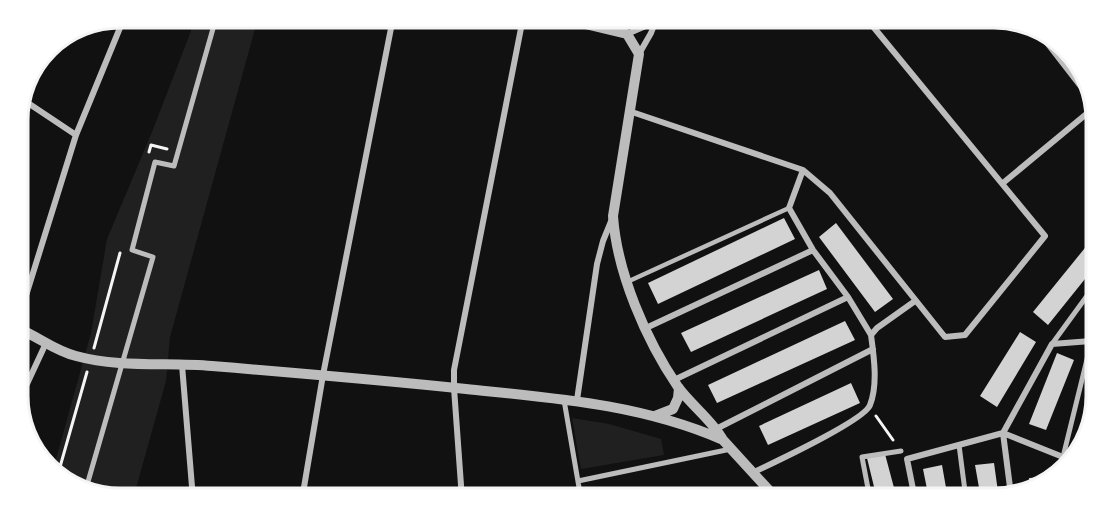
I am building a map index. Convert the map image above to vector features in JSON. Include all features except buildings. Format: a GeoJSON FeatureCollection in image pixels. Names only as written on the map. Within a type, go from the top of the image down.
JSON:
{"type":"FeatureCollection","features":[{"type":"Feature","properties":{"kind":"street"},"geometry":{"type":"LineString","coordinates":[[28,288],[76,135],[120,28]]}},
{"type":"Feature","properties":{"kind":"street"},"geometry":{"type":"LineString","coordinates":[[88,482],[153,257],[132,250],[155,162],[174,166],[213,28]]}},
{"type":"Feature","properties":{"kind":"street"},"geometry":{"type":"LineString","coordinates":[[304,489],[323,375],[391,28]]}},
{"type":"Feature","properties":{"kind":"street"},"geometry":{"type":"LineString","coordinates":[[461,489],[454,370],[521,28]]}},
{"type":"Feature","properties":{"kind":"street"},"geometry":{"type":"LineString","coordinates":[[602,28],[627,34],[639,28]]}},
{"type":"Feature","properties":{"kind":"street"},"geometry":{"type":"LineString","coordinates":[[578,400],[597,264],[613,216],[639,54],[653,28]]}},
{"type":"Feature","properties":{"kind":"street"},"geometry":{"type":"LineString","coordinates":[[629,111],[804,170],[830,193],[945,337],[965,335],[1046,236],[874,28]]}},
{"type":"Feature","properties":{"kind":"street"},"geometry":{"type":"LineString","coordinates":[[627,34],[639,54]]}},
{"type":"Feature","properties":{"kind":"street"},"geometry":{"type":"LineString","coordinates":[[1051,48],[1078,83]]}},
{"type":"Feature","properties":{"kind":"street"},"geometry":{"type":"LineString","coordinates":[[31,105],[76,135]]}},
{"type":"Feature","properties":{"kind":"street"},"geometry":{"type":"LineString","coordinates":[[1003,183],[1086,114]]}},
{"type":"Feature","properties":{"kind":"street"},"geometry":{"type":"LineString","coordinates":[[754,472],[851,422],[870,408],[874,388],[871,335],[848,297],[813,250],[789,208],[804,170]]}},
{"type":"Feature","properties":{"kind":"street"},"geometry":{"type":"LineString","coordinates":[[613,216],[618,252],[627,282],[646,328],[676,384],[768,488]]}},
{"type":"Feature","properties":{"kind":"street"},"geometry":{"type":"LineString","coordinates":[[646,328],[813,250]]}},
{"type":"Feature","properties":{"kind":"street"},"geometry":{"type":"LineString","coordinates":[[676,384],[848,297]]}},
{"type":"Feature","properties":{"kind":"street"},"geometry":{"type":"LineString","coordinates":[[1010,487],[1003,434],[1052,344],[1086,297]]}},
{"type":"Feature","properties":{"kind":"street"},"geometry":{"type":"LineString","coordinates":[[871,335],[877,328],[915,301]]}},
{"type":"Feature","properties":{"kind":"street"},"geometry":{"type":"LineString","coordinates":[[28,334],[71,355],[123,363],[323,375],[578,400],[654,416],[723,440]]}},
{"type":"Feature","properties":{"kind":"street"},"geometry":{"type":"LineString","coordinates":[[1052,344],[1086,342]]}},
{"type":"Feature","properties":{"kind":"street"},"geometry":{"type":"LineString","coordinates":[[28,382],[46,344]]}},
{"type":"Feature","properties":{"kind":"street"},"geometry":{"type":"LineString","coordinates":[[716,429],[873,349]]}},
{"type":"Feature","properties":{"kind":"street"},"geometry":{"type":"LineString","coordinates":[[913,488],[907,459],[1003,434],[1063,457],[1086,363]]}},
{"type":"Feature","properties":{"kind":"street"},"geometry":{"type":"LineString","coordinates":[[182,365],[192,489]]}},
{"type":"Feature","properties":{"kind":"street"},"geometry":{"type":"LineString","coordinates":[[654,416],[673,409],[678,398],[676,384]]}},
{"type":"Feature","properties":{"kind":"street"},"geometry":{"type":"LineString","coordinates":[[564,399],[579,488]]}},
{"type":"Feature","properties":{"kind":"street"},"geometry":{"type":"LineString","coordinates":[[959,445],[965,488]]}},
{"type":"Feature","properties":{"kind":"street"},"geometry":{"type":"LineString","coordinates":[[578,481],[733,449]]}},
{"type":"Feature","properties":{"kind":"street"},"geometry":{"type":"LineString","coordinates":[[868,488],[862,457],[901,450]]}},
{"type":"Feature","properties":{"kind":"lane"},"geometry":{"type":"LineString","coordinates":[[627,282],[789,208]]}},
{"type":"Feature","properties":{"kind":"path"},"geometry":{"type":"LineString","coordinates":[[60,466],[91,359]]}},
{"type":"Feature","properties":{"kind":"path"},"geometry":{"type":"LineString","coordinates":[[870,408],[901,450]]}},
{"type":"Feature","properties":{"kind":"shaded area"},"geometry":{"type":"Polygon","coordinates":[[[192,28],[255,28],[170,337],[166,381],[136,489],[103,487],[74,476],[55,462],[91,333],[107,239],[192,28]]]}},
{"type":"Feature","properties":{"kind":"shaded area"},"geometry":{"type":"Polygon","coordinates":[[[572,418],[609,424],[661,439],[664,455],[581,469],[572,418]]]}}]}
